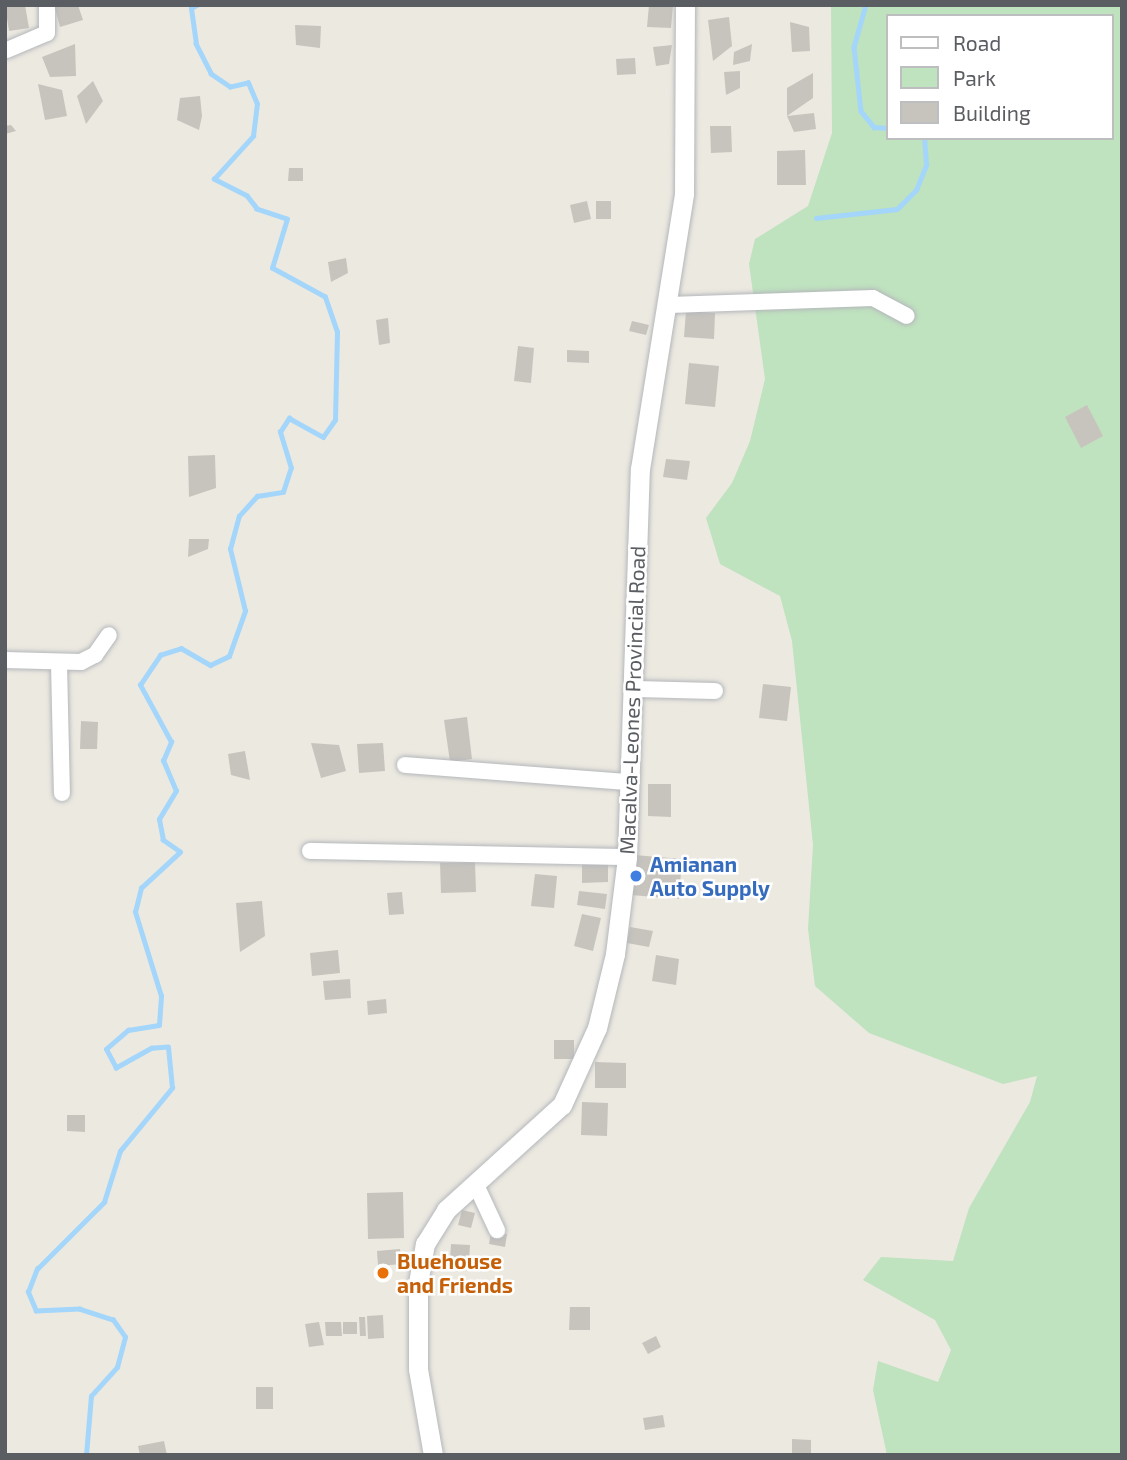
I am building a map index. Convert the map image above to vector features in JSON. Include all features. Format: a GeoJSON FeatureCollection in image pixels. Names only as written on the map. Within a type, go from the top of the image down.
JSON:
{"type":"FeatureCollection","features":[{"type":"Feature","properties":{"kind":"street"},"geometry":{"type":"LineString","coordinates":[[7,50],[47,33],[47,5]]}},
{"type":"Feature","properties":{"kind":"street","name":"Macalva-Leones Provincial Road"},"geometry":{"type":"LineString","coordinates":[[433,1455],[420,1394],[421,1259],[440,1217],[555,1113],[578,1077],[608,987],[627,857],[628,782],[635,689],[639,469],[668,305],[684,192],[685,5]]}},
{"type":"Feature","properties":{"kind":"street"},"geometry":{"type":"LineString","coordinates":[[668,305],[873,298],[908,316]]}},
{"type":"Feature","properties":{"kind":"street"},"geometry":{"type":"LineString","coordinates":[[5,660],[59,664],[89,659],[108,635]]}},
{"type":"Feature","properties":{"kind":"street"},"geometry":{"type":"LineString","coordinates":[[59,664],[62,793]]}},
{"type":"Feature","properties":{"kind":"street"},"geometry":{"type":"LineString","coordinates":[[635,689],[715,691]]}},
{"type":"Feature","properties":{"kind":"street"},"geometry":{"type":"LineString","coordinates":[[405,765],[628,782]]}},
{"type":"Feature","properties":{"kind":"street"},"geometry":{"type":"LineString","coordinates":[[310,851],[627,857]]}},
{"type":"Feature","properties":{"kind":"street"},"geometry":{"type":"LineString","coordinates":[[476,1185],[497,1230]]}},
{"type":"Feature","properties":{"kind":"green space"},"geometry":{"type":"Polygon","coordinates":[[[831,5],[1122,5],[1122,1455],[887,1455],[873,1390],[878,1361],[938,1382],[951,1350],[935,1320],[863,1280],[881,1257],[953,1261],[969,1208],[1030,1102],[1037,1076],[1003,1084],[869,1033],[815,986],[808,929],[813,845],[792,641],[780,596],[720,564],[706,518],[732,483],[750,441],[765,379],[749,264],[755,239],[808,206],[832,133],[831,5]]]}},
{"type":"Feature","properties":{"kind":"building"},"geometry":{"type":"Polygon","coordinates":[[[5,5],[25,5],[29,28],[9,31],[5,5]]]}},
{"type":"Feature","properties":{"kind":"building"},"geometry":{"type":"Polygon","coordinates":[[[54,5],[78,5],[83,20],[60,27],[54,5]]]}},
{"type":"Feature","properties":{"kind":"building"},"geometry":{"type":"Polygon","coordinates":[[[649,5],[673,5],[671,28],[647,27],[649,5]]]}},
{"type":"Feature","properties":{"kind":"building"},"geometry":{"type":"Polygon","coordinates":[[[729,17],[732,46],[713,61],[708,20],[729,17]]]}},
{"type":"Feature","properties":{"kind":"building"},"geometry":{"type":"Polygon","coordinates":[[[790,22],[809,27],[810,51],[792,52],[790,22]]]}},
{"type":"Feature","properties":{"kind":"building"},"geometry":{"type":"Polygon","coordinates":[[[295,25],[321,26],[320,48],[296,45],[295,25]]]}},
{"type":"Feature","properties":{"kind":"building"},"geometry":{"type":"Polygon","coordinates":[[[75,44],[76,76],[50,77],[42,57],[75,44]]]}},
{"type":"Feature","properties":{"kind":"building"},"geometry":{"type":"Polygon","coordinates":[[[752,44],[750,61],[733,65],[734,52],[752,44]]]}},
{"type":"Feature","properties":{"kind":"building"},"geometry":{"type":"Polygon","coordinates":[[[672,45],[669,64],[656,66],[653,47],[672,45]]]}},
{"type":"Feature","properties":{"kind":"building"},"geometry":{"type":"Polygon","coordinates":[[[635,58],[636,74],[617,75],[616,59],[635,58]]]}},
{"type":"Feature","properties":{"kind":"building"},"geometry":{"type":"Polygon","coordinates":[[[740,71],[740,88],[726,95],[724,72],[740,71]]]}},
{"type":"Feature","properties":{"kind":"building"},"geometry":{"type":"Polygon","coordinates":[[[813,73],[813,98],[787,116],[787,88],[813,73]]]}},
{"type":"Feature","properties":{"kind":"building"},"geometry":{"type":"Polygon","coordinates":[[[93,81],[103,101],[86,124],[77,96],[93,81]]]}},
{"type":"Feature","properties":{"kind":"building"},"geometry":{"type":"Polygon","coordinates":[[[38,84],[62,90],[67,116],[45,120],[38,84]]]}},
{"type":"Feature","properties":{"kind":"building"},"geometry":{"type":"Polygon","coordinates":[[[200,96],[202,116],[199,130],[177,120],[180,98],[200,96]]]}},
{"type":"Feature","properties":{"kind":"building"},"geometry":{"type":"Polygon","coordinates":[[[814,113],[816,129],[794,132],[787,116],[814,113]]]}},
{"type":"Feature","properties":{"kind":"building"},"geometry":{"type":"Polygon","coordinates":[[[11,125],[16,131],[5,134],[5,126],[11,125]]]}},
{"type":"Feature","properties":{"kind":"building"},"geometry":{"type":"Polygon","coordinates":[[[710,126],[731,126],[732,152],[711,153],[710,126]]]}},
{"type":"Feature","properties":{"kind":"building"},"geometry":{"type":"Polygon","coordinates":[[[805,150],[806,185],[777,185],[777,151],[805,150]]]}},
{"type":"Feature","properties":{"kind":"building"},"geometry":{"type":"Polygon","coordinates":[[[289,168],[303,168],[303,181],[288,181],[289,168]]]}},
{"type":"Feature","properties":{"kind":"building"},"geometry":{"type":"Polygon","coordinates":[[[587,201],[591,219],[574,223],[570,205],[587,201]]]}},
{"type":"Feature","properties":{"kind":"building"},"geometry":{"type":"Polygon","coordinates":[[[596,201],[611,201],[611,219],[596,219],[596,201]]]}},
{"type":"Feature","properties":{"kind":"building"},"geometry":{"type":"Polygon","coordinates":[[[346,258],[348,273],[331,282],[328,262],[346,258]]]}},
{"type":"Feature","properties":{"kind":"building"},"geometry":{"type":"Polygon","coordinates":[[[686,311],[715,313],[714,339],[684,337],[686,311]]]}},
{"type":"Feature","properties":{"kind":"building"},"geometry":{"type":"Polygon","coordinates":[[[388,318],[390,343],[379,345],[376,320],[388,318]]]}},
{"type":"Feature","properties":{"kind":"building"},"geometry":{"type":"Polygon","coordinates":[[[632,321],[649,325],[646,335],[629,331],[632,321]]]}},
{"type":"Feature","properties":{"kind":"building"},"geometry":{"type":"Polygon","coordinates":[[[518,346],[534,348],[531,383],[514,381],[518,346]]]}},
{"type":"Feature","properties":{"kind":"building"},"geometry":{"type":"Polygon","coordinates":[[[567,350],[589,351],[589,363],[567,362],[567,350]]]}},
{"type":"Feature","properties":{"kind":"building"},"geometry":{"type":"Polygon","coordinates":[[[689,363],[719,366],[715,407],[685,404],[689,363]]]}},
{"type":"Feature","properties":{"kind":"building"},"geometry":{"type":"Polygon","coordinates":[[[1087,405],[1103,436],[1081,448],[1065,417],[1087,405]]]}},
{"type":"Feature","properties":{"kind":"building"},"geometry":{"type":"Polygon","coordinates":[[[215,455],[216,488],[189,497],[188,456],[215,455]]]}},
{"type":"Feature","properties":{"kind":"building"},"geometry":{"type":"Polygon","coordinates":[[[666,459],[690,461],[687,480],[663,477],[666,459]]]}},
{"type":"Feature","properties":{"kind":"building"},"geometry":{"type":"Polygon","coordinates":[[[189,539],[209,539],[208,549],[188,557],[189,539]]]}},
{"type":"Feature","properties":{"kind":"building"},"geometry":{"type":"Polygon","coordinates":[[[763,684],[791,687],[787,721],[759,718],[763,684]]]}},
{"type":"Feature","properties":{"kind":"building"},"geometry":{"type":"Polygon","coordinates":[[[467,717],[472,759],[450,762],[444,720],[467,717]]]}},
{"type":"Feature","properties":{"kind":"building"},"geometry":{"type":"Polygon","coordinates":[[[81,721],[98,722],[97,749],[80,749],[81,721]]]}},
{"type":"Feature","properties":{"kind":"building"},"geometry":{"type":"Polygon","coordinates":[[[311,743],[339,745],[346,771],[321,778],[311,743]]]}},
{"type":"Feature","properties":{"kind":"building"},"geometry":{"type":"Polygon","coordinates":[[[383,743],[385,771],[359,773],[357,744],[383,743]]]}},
{"type":"Feature","properties":{"kind":"building"},"geometry":{"type":"Polygon","coordinates":[[[245,751],[250,780],[231,775],[228,754],[245,751]]]}},
{"type":"Feature","properties":{"kind":"building"},"geometry":{"type":"Polygon","coordinates":[[[648,784],[671,784],[671,817],[648,816],[648,784]]]}},
{"type":"Feature","properties":{"kind":"building"},"geometry":{"type":"Polygon","coordinates":[[[634,855],[682,859],[679,899],[631,895],[634,855]]]}},
{"type":"Feature","properties":{"kind":"building"},"geometry":{"type":"Polygon","coordinates":[[[475,862],[476,892],[441,893],[440,863],[475,862]]]}},
{"type":"Feature","properties":{"kind":"building"},"geometry":{"type":"Polygon","coordinates":[[[582,864],[608,864],[608,882],[582,883],[582,864]]]}},
{"type":"Feature","properties":{"kind":"building"},"geometry":{"type":"Polygon","coordinates":[[[535,874],[557,876],[554,908],[531,906],[535,874]]]}},
{"type":"Feature","properties":{"kind":"building"},"geometry":{"type":"Polygon","coordinates":[[[579,891],[607,894],[605,909],[577,905],[579,891]]]}},
{"type":"Feature","properties":{"kind":"building"},"geometry":{"type":"Polygon","coordinates":[[[402,892],[404,914],[389,915],[387,893],[402,892]]]}},
{"type":"Feature","properties":{"kind":"building"},"geometry":{"type":"Polygon","coordinates":[[[262,901],[265,936],[240,952],[236,903],[262,901]]]}},
{"type":"Feature","properties":{"kind":"building"},"geometry":{"type":"Polygon","coordinates":[[[582,914],[601,918],[593,951],[574,946],[582,914]]]}},
{"type":"Feature","properties":{"kind":"building"},"geometry":{"type":"Polygon","coordinates":[[[630,927],[653,931],[649,947],[627,943],[630,927]]]}},
{"type":"Feature","properties":{"kind":"building"},"geometry":{"type":"Polygon","coordinates":[[[338,950],[340,973],[312,976],[310,953],[338,950]]]}},
{"type":"Feature","properties":{"kind":"building"},"geometry":{"type":"Polygon","coordinates":[[[656,955],[679,959],[676,985],[652,981],[656,955]]]}},
{"type":"Feature","properties":{"kind":"building"},"geometry":{"type":"Polygon","coordinates":[[[350,979],[351,998],[325,1000],[323,981],[350,979]]]}},
{"type":"Feature","properties":{"kind":"building"},"geometry":{"type":"Polygon","coordinates":[[[386,999],[387,1013],[368,1015],[367,1001],[386,999]]]}},
{"type":"Feature","properties":{"kind":"building"},"geometry":{"type":"Polygon","coordinates":[[[554,1040],[574,1040],[574,1059],[554,1059],[554,1040]]]}},
{"type":"Feature","properties":{"kind":"building"},"geometry":{"type":"Polygon","coordinates":[[[595,1062],[626,1063],[626,1088],[595,1088],[595,1062]]]}},
{"type":"Feature","properties":{"kind":"building"},"geometry":{"type":"Polygon","coordinates":[[[582,1102],[608,1103],[607,1136],[581,1135],[582,1102]]]}},
{"type":"Feature","properties":{"kind":"building"},"geometry":{"type":"Polygon","coordinates":[[[67,1115],[85,1115],[85,1132],[67,1131],[67,1115]]]}},
{"type":"Feature","properties":{"kind":"building"},"geometry":{"type":"Polygon","coordinates":[[[403,1192],[404,1238],[368,1239],[367,1193],[403,1192]]]}},
{"type":"Feature","properties":{"kind":"building"},"geometry":{"type":"Polygon","coordinates":[[[462,1210],[475,1213],[471,1228],[458,1225],[462,1210]]]}},
{"type":"Feature","properties":{"kind":"building"},"geometry":{"type":"Polygon","coordinates":[[[491,1231],[507,1234],[505,1247],[489,1244],[491,1231]]]}},
{"type":"Feature","properties":{"kind":"building"},"geometry":{"type":"Polygon","coordinates":[[[451,1244],[470,1245],[469,1261],[450,1260],[451,1244]]]}},
{"type":"Feature","properties":{"kind":"building"},"geometry":{"type":"Polygon","coordinates":[[[400,1249],[402,1264],[378,1266],[377,1251],[400,1249]]]}},
{"type":"Feature","properties":{"kind":"building"},"geometry":{"type":"Polygon","coordinates":[[[570,1307],[590,1307],[590,1330],[569,1330],[570,1307]]]}},
{"type":"Feature","properties":{"kind":"building"},"geometry":{"type":"Polygon","coordinates":[[[383,1315],[384,1338],[368,1339],[367,1316],[383,1315]]]}},
{"type":"Feature","properties":{"kind":"building"},"geometry":{"type":"Polygon","coordinates":[[[359,1317],[365,1317],[366,1336],[360,1336],[359,1317]]]}},
{"type":"Feature","properties":{"kind":"building"},"geometry":{"type":"Polygon","coordinates":[[[319,1322],[324,1345],[309,1347],[305,1324],[319,1322]]]}},
{"type":"Feature","properties":{"kind":"building"},"geometry":{"type":"Polygon","coordinates":[[[325,1322],[341,1322],[342,1336],[326,1336],[325,1322]]]}},
{"type":"Feature","properties":{"kind":"building"},"geometry":{"type":"Polygon","coordinates":[[[343,1322],[357,1322],[357,1334],[343,1334],[343,1322]]]}},
{"type":"Feature","properties":{"kind":"building"},"geometry":{"type":"Polygon","coordinates":[[[656,1336],[661,1347],[648,1354],[642,1343],[656,1336]]]}},
{"type":"Feature","properties":{"kind":"building"},"geometry":{"type":"Polygon","coordinates":[[[256,1387],[273,1387],[273,1409],[256,1409],[256,1387]]]}},
{"type":"Feature","properties":{"kind":"building"},"geometry":{"type":"Polygon","coordinates":[[[663,1415],[665,1427],[645,1430],[643,1418],[663,1415]]]}},
{"type":"Feature","properties":{"kind":"building"},"geometry":{"type":"Polygon","coordinates":[[[792,1439],[811,1440],[811,1455],[792,1455],[792,1439]]]}},
{"type":"Feature","properties":{"kind":"building"},"geometry":{"type":"Polygon","coordinates":[[[164,1441],[167,1455],[140,1455],[138,1446],[164,1441]]]}},
{"type":"Feature","properties":{"kind":"waterway"},"geometry":{"type":"LineString","coordinates":[[86,1455],[91,1396],[117,1367],[125,1337],[113,1320],[80,1309],[36,1311],[28,1292],[37,1269],[104,1202],[120,1151],[172,1088],[168,1047],[152,1048],[116,1068],[106,1049],[128,1030],[159,1025],[161,996],[135,912],[141,888],[180,852],[163,840],[159,819],[176,791],[163,761],[171,742],[140,685],[160,655],[181,648],[210,665],[229,656],[245,611],[230,549],[239,516],[257,496],[283,492],[291,468],[280,432],[289,418],[323,437],[335,420],[337,332],[325,297],[272,268],[287,219],[257,209],[247,196],[214,179],[253,136],[257,104],[248,83],[230,87],[211,74],[196,44],[191,8],[197,5]]}},
{"type":"Feature","properties":{"kind":"waterway"},"geometry":{"type":"LineString","coordinates":[[866,5],[854,47],[861,111],[874,127],[886,128]]}},
{"type":"Feature","properties":{"kind":"waterway"},"geometry":{"type":"LineString","coordinates":[[816,218],[897,209],[916,190],[926,165],[924,140]]}},
{"type":"Feature","properties":{"kind":"place","name":"Amianan Auto Supply"},"geometry":{"type":"Point","coordinates":[636,876]}},
{"type":"Feature","properties":{"kind":"place","name":"Bluehouse and Friends"},"geometry":{"type":"Point","coordinates":[383,1273]}}]}
